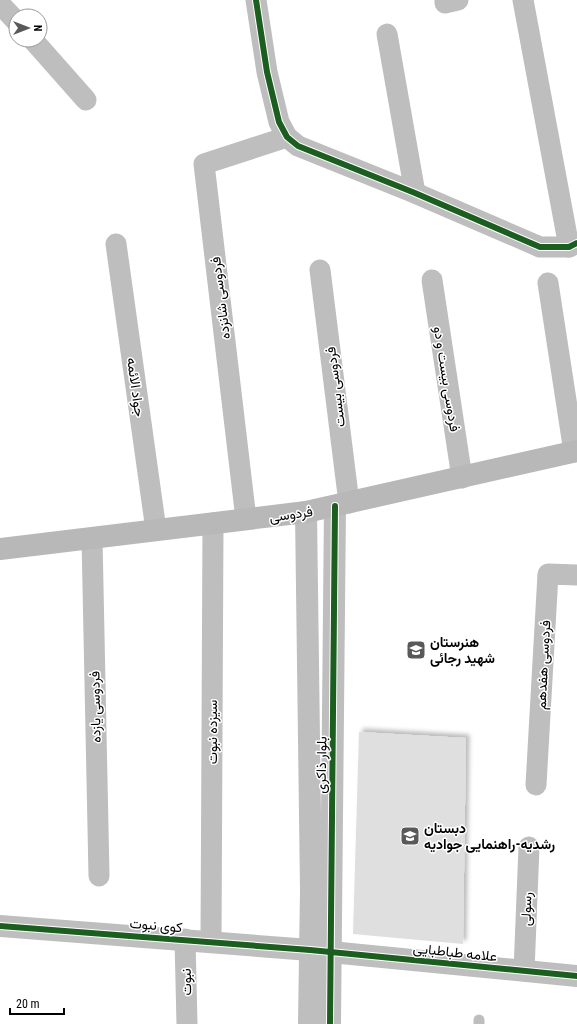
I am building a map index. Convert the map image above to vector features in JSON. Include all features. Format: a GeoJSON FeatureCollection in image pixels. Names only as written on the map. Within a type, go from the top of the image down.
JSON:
{"type":"FeatureCollection","features":[{"type":"Feature","properties":{"kind":"main road","name":"فردوسی"},"geometry":{"type":"LineString","coordinates":[[0,549],[306,512],[576,452]]}},
{"type":"Feature","properties":{"kind":"street"},"geometry":{"type":"LineString","coordinates":[[256,0],[267,72],[280,122],[287,137],[298,146],[415,193],[540,247],[573,245],[523,0]]}},
{"type":"Feature","properties":{"kind":"street"},"geometry":{"type":"LineString","coordinates":[[445,0],[445,3],[458,0]]}},
{"type":"Feature","properties":{"kind":"street"},"geometry":{"type":"LineString","coordinates":[[0,4],[8,12]]}},
{"type":"Feature","properties":{"kind":"street"},"geometry":{"type":"LineString","coordinates":[[387,34],[415,193]]}},
{"type":"Feature","properties":{"kind":"street"},"geometry":{"type":"LineString","coordinates":[[40,48],[86,100]]}},
{"type":"Feature","properties":{"kind":"street","name":"فردوسی شانزده"},"geometry":{"type":"LineString","coordinates":[[246,519],[204,164],[287,137]]}},
{"type":"Feature","properties":{"kind":"street","name":"جواد الائمه"},"geometry":{"type":"LineString","coordinates":[[116,244],[156,530]]}},
{"type":"Feature","properties":{"kind":"street","name":"فردوسی بیست"},"geometry":{"type":"LineString","coordinates":[[320,270],[342,505]]}},
{"type":"Feature","properties":{"kind":"street","name":"فردوسی بیست و دو"},"geometry":{"type":"LineString","coordinates":[[432,280],[462,478]]}},
{"type":"Feature","properties":{"kind":"street"},"geometry":{"type":"LineString","coordinates":[[548,283],[576,452]]}},
{"type":"Feature","properties":{"kind":"street","name":"بلوار ذاکری"},"geometry":{"type":"LineString","coordinates":[[330,1024],[342,505]]}},
{"type":"Feature","properties":{"kind":"street","name":"بلوار ذاکری"},"geometry":{"type":"LineString","coordinates":[[306,512],[311,890],[309,1024]]}},
{"type":"Feature","properties":{"kind":"street","name":"سیزده نبوت"},"geometry":{"type":"LineString","coordinates":[[211,942],[213,523]]}},
{"type":"Feature","properties":{"kind":"street","name":"فردوسی یازده"},"geometry":{"type":"LineString","coordinates":[[92,538],[99,876]]}},
{"type":"Feature","properties":{"kind":"street","name":"فردوسی هفدهم"},"geometry":{"type":"LineString","coordinates":[[536,785],[548,574],[577,575]]}},
{"type":"Feature","properties":{"kind":"street","name":"رسولی"},"geometry":{"type":"LineString","coordinates":[[524,971],[529,847]]}},
{"type":"Feature","properties":{"kind":"street","name":"کوی نبوت"},"geometry":{"type":"LineString","coordinates":[[0,926],[310,950]]}},
{"type":"Feature","properties":{"kind":"street","name":"نبوت"},"geometry":{"type":"LineString","coordinates":[[185,940],[187,1024]]}},
{"type":"Feature","properties":{"kind":"street","name":"علامه طباطبایی"},"geometry":{"type":"LineString","coordinates":[[310,950],[577,976]]}},
{"type":"Feature","properties":{"kind":"building","name":"دبستان رشدیه-راهنمایی جوادیه"},"geometry":{"type":"Polygon","coordinates":[[[359,732],[466,738],[463,944],[353,934],[359,732]]]}},
{"type":"Feature","properties":{"kind":"cycle path"},"geometry":{"type":"LineString","coordinates":[[256,0],[267,72],[279,122],[287,137],[298,146],[415,193],[540,247],[569,247],[577,243]]}},
{"type":"Feature","properties":{"kind":"cycle path"},"geometry":{"type":"LineString","coordinates":[[330,1024],[335,506]]}},
{"type":"Feature","properties":{"kind":"cycle path"},"geometry":{"type":"LineString","coordinates":[[0,926],[310,950],[577,976]]}},
{"type":"Feature","properties":{"kind":"place","name":"هنرستان شهید رجائی"},"geometry":{"type":"Point","coordinates":[416,650]}},
{"type":"Feature","properties":{"kind":"place","name":"دبستان رشدیه-راهنمایی جوادیه"},"geometry":{"type":"Point","coordinates":[410,836]}}]}
